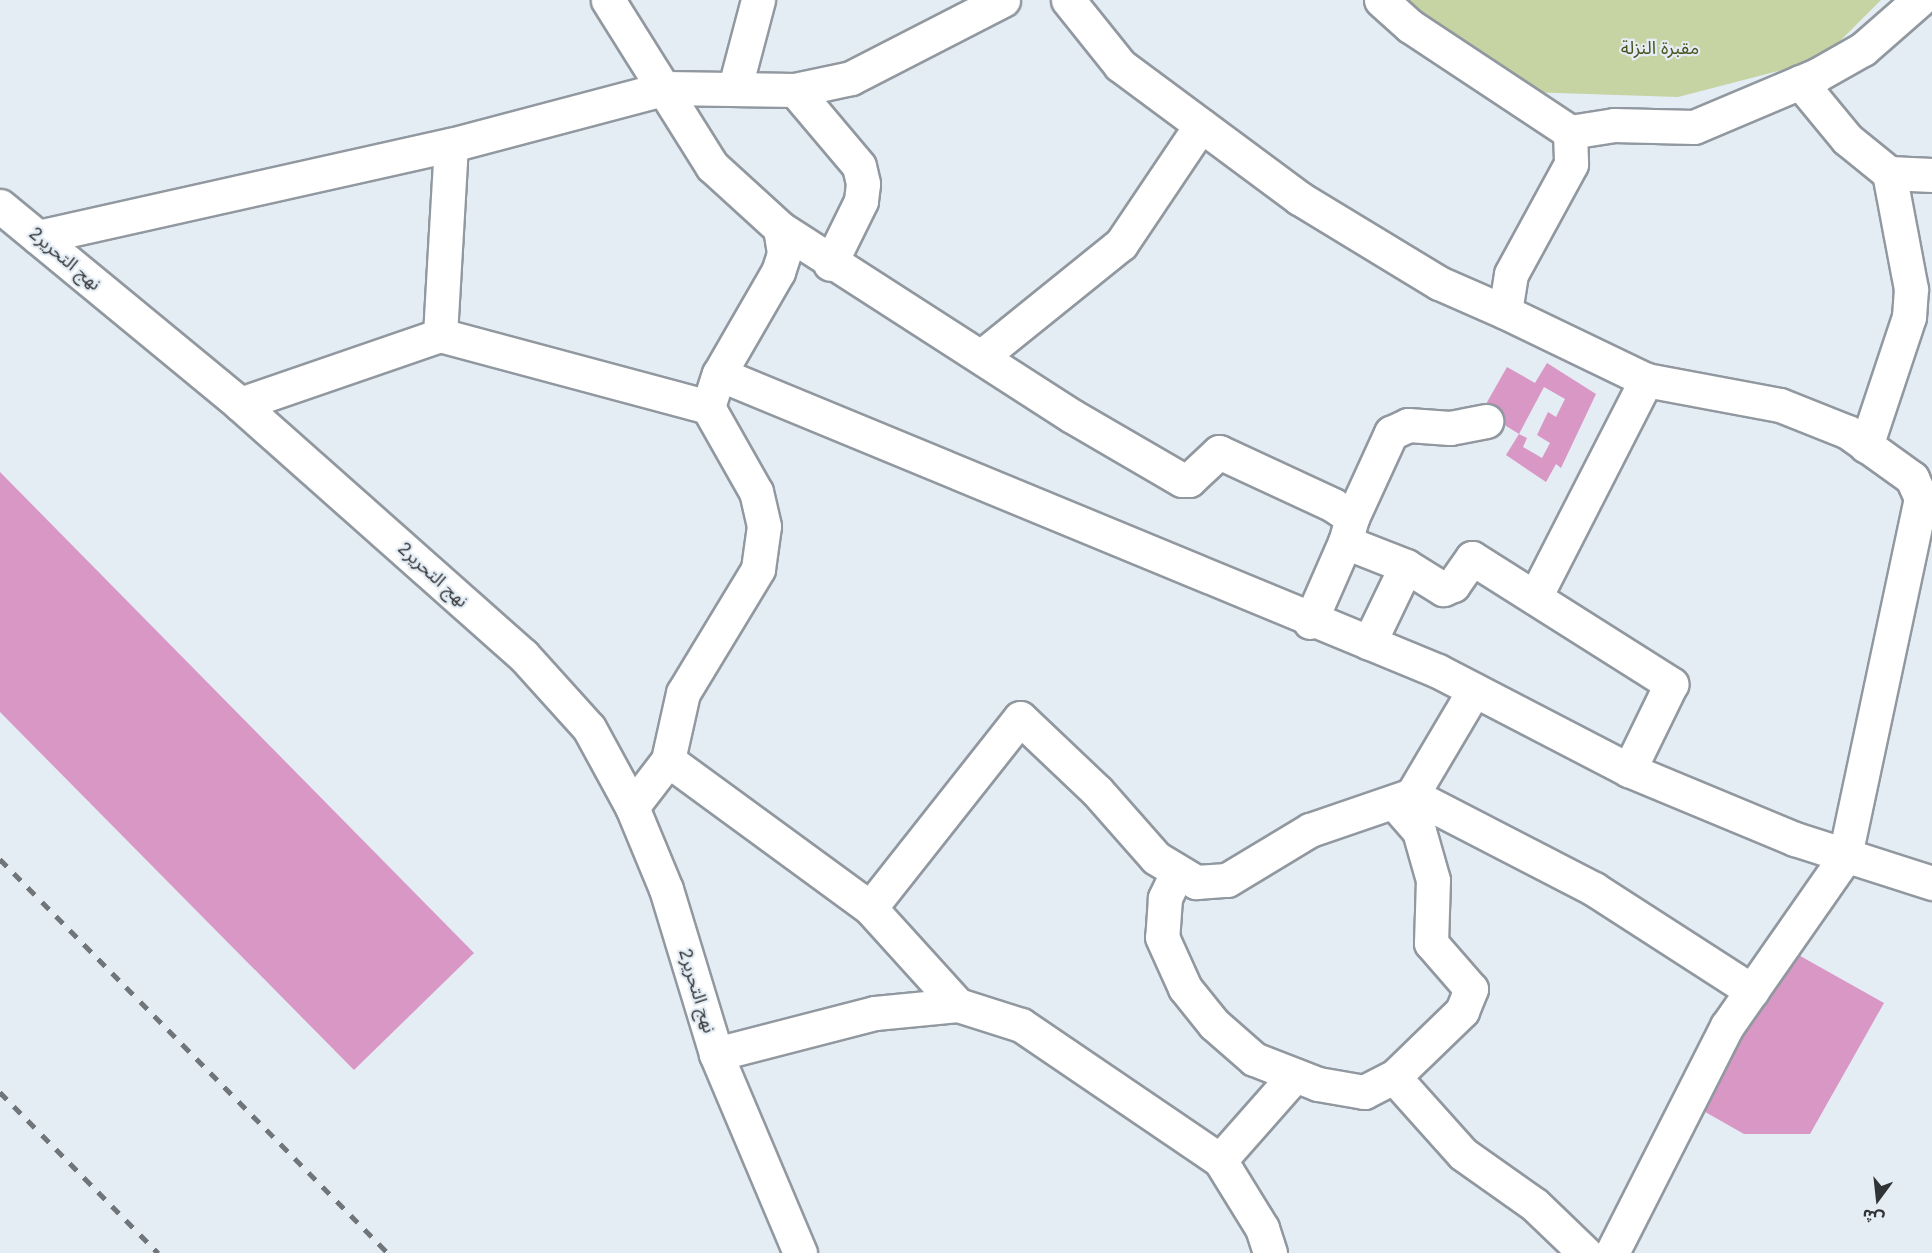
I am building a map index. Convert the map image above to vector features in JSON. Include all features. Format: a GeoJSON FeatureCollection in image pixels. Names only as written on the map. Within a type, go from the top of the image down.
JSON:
{"type":"FeatureCollection","features":[{"type":"Feature","properties":{"kind":"street"},"geometry":{"type":"LineString","coordinates":[[608,0],[666,88],[712,166],[780,228],[830,264],[981,356],[1072,416],[1182,480],[1189,480],[1219,452],[1443,589],[1454,585],[1472,558],[1671,684],[1629,770]]}},
{"type":"Feature","properties":{"kind":"street"},"geometry":{"type":"LineString","coordinates":[[735,87],[758,0]]}},
{"type":"Feature","properties":{"kind":"street"},"geometry":{"type":"LineString","coordinates":[[38,237],[451,145],[666,88],[735,87],[795,90],[851,78],[1003,0]]}},
{"type":"Feature","properties":{"kind":"street"},"geometry":{"type":"LineString","coordinates":[[1068,0],[1120,65],[1201,125],[1374,246],[1647,380],[1780,405],[1848,432],[1926,488],[1845,857],[1727,1026],[1612,1253]]}},
{"type":"Feature","properties":{"kind":"street"},"geometry":{"type":"LineString","coordinates":[[1381,0],[1410,26],[1570,132],[1614,125],[1694,127],[1800,82],[1863,49],[1919,0]]}},
{"type":"Feature","properties":{"kind":"street"},"geometry":{"type":"LineString","coordinates":[[1800,82],[1847,139],[1889,173],[1932,175]]}},
{"type":"Feature","properties":{"kind":"street"},"geometry":{"type":"LineString","coordinates":[[795,90],[859,166],[863,183],[861,201],[830,264]]}},
{"type":"Feature","properties":{"kind":"street"},"geometry":{"type":"LineString","coordinates":[[981,356],[1121,244],[1201,125]]}},
{"type":"Feature","properties":{"kind":"street"},"geometry":{"type":"LineString","coordinates":[[1505,312],[1511,274],[1571,164],[1570,132]]}},
{"type":"Feature","properties":{"kind":"street"},"geometry":{"type":"LineString","coordinates":[[440,335],[451,145]]}},
{"type":"Feature","properties":{"kind":"street"},"geometry":{"type":"LineString","coordinates":[[1866,446],[1909,317],[1907,258],[1889,173]]}},
{"type":"Feature","properties":{"kind":"street","name":"نهج التحرير2"},"geometry":{"type":"LineString","coordinates":[[0,206],[240,404],[523,655],[589,728],[632,807],[666,889],[716,1054],[800,1253]]}},
{"type":"Feature","properties":{"kind":"street"},"geometry":{"type":"LineString","coordinates":[[708,407],[719,374],[778,272],[784,253],[780,228]]}},
{"type":"Feature","properties":{"kind":"street"},"geometry":{"type":"LineString","coordinates":[[240,404],[440,335],[708,407],[756,492],[764,526],[759,569],[683,693],[668,760],[632,807]]}},
{"type":"Feature","properties":{"kind":"street"},"geometry":{"type":"LineString","coordinates":[[719,374],[1310,622],[1369,643],[1474,690],[1629,770],[1845,857],[1932,883]]}},
{"type":"Feature","properties":{"kind":"street"},"geometry":{"type":"LineString","coordinates":[[1535,597],[1647,380]]}},
{"type":"Feature","properties":{"kind":"street"},"geometry":{"type":"LineString","coordinates":[[1310,622],[1391,433],[1408,425],[1450,428],[1486,421]]}},
{"type":"Feature","properties":{"kind":"street"},"geometry":{"type":"LineString","coordinates":[[1369,643],[1406,566]]}},
{"type":"Feature","properties":{"kind":"street"},"geometry":{"type":"LineString","coordinates":[[870,908],[1020,718],[1177,873],[1196,882],[1227,880],[1310,830],[1404,800],[1474,690]]}},
{"type":"Feature","properties":{"kind":"street"},"geometry":{"type":"LineString","coordinates":[[668,760],[870,908],[958,1005]]}},
{"type":"Feature","properties":{"kind":"street"},"geometry":{"type":"LineString","coordinates":[[1404,800],[1594,889],[1752,991]]}},
{"type":"Feature","properties":{"kind":"street"},"geometry":{"type":"LineString","coordinates":[[1177,873],[1165,898],[1162,937],[1185,988],[1214,1024],[1254,1059],[1295,1075],[1364,1092],[1394,1077],[1462,1011],[1472,989],[1431,943],[1433,880],[1419,831],[1404,800]]}},
{"type":"Feature","properties":{"kind":"street"},"geometry":{"type":"LineString","coordinates":[[716,1054],[874,1013],[958,1005],[1021,1025],[1220,1160],[1263,1228],[1270,1253]]}},
{"type":"Feature","properties":{"kind":"street"},"geometry":{"type":"LineString","coordinates":[[1220,1160],[1295,1075]]}},
{"type":"Feature","properties":{"kind":"street"},"geometry":{"type":"LineString","coordinates":[[1394,1077],[1463,1154],[1534,1204],[1585,1253]]}},
{"type":"Feature","properties":{"kind":"green space","name":"مقبرة النزلة"},"geometry":{"type":"Polygon","coordinates":[[[1391,0],[1881,0],[1821,60],[1678,97],[1527,92],[1391,0]]]}},
{"type":"Feature","properties":{"kind":"building"},"geometry":{"type":"Polygon","coordinates":[[[1547,363],[1596,394],[1561,468],[1556,464],[1546,482],[1506,455],[1519,434],[1482,411],[1507,367],[1535,383],[1547,363]],[[1544,387],[1519,434],[1527,438],[1523,447],[1542,458],[1550,443],[1537,435],[1548,412],[1556,417],[1565,399],[1544,387]]]}},
{"type":"Feature","properties":{"kind":"building"},"geometry":{"type":"Polygon","coordinates":[[[0,472],[474,953],[354,1070],[0,712],[0,472]]]}},
{"type":"Feature","properties":{"kind":"building"},"geometry":{"type":"Polygon","coordinates":[[[1786,948],[1884,1003],[1810,1134],[1744,1134],[1700,1109],[1786,948]]]}},
{"type":"Feature","properties":{"kind":"railway"},"geometry":{"type":"LineString","coordinates":[[0,859],[388,1253]]}},
{"type":"Feature","properties":{"kind":"railway"},"geometry":{"type":"LineString","coordinates":[[0,1092],[158,1253]]}}]}
